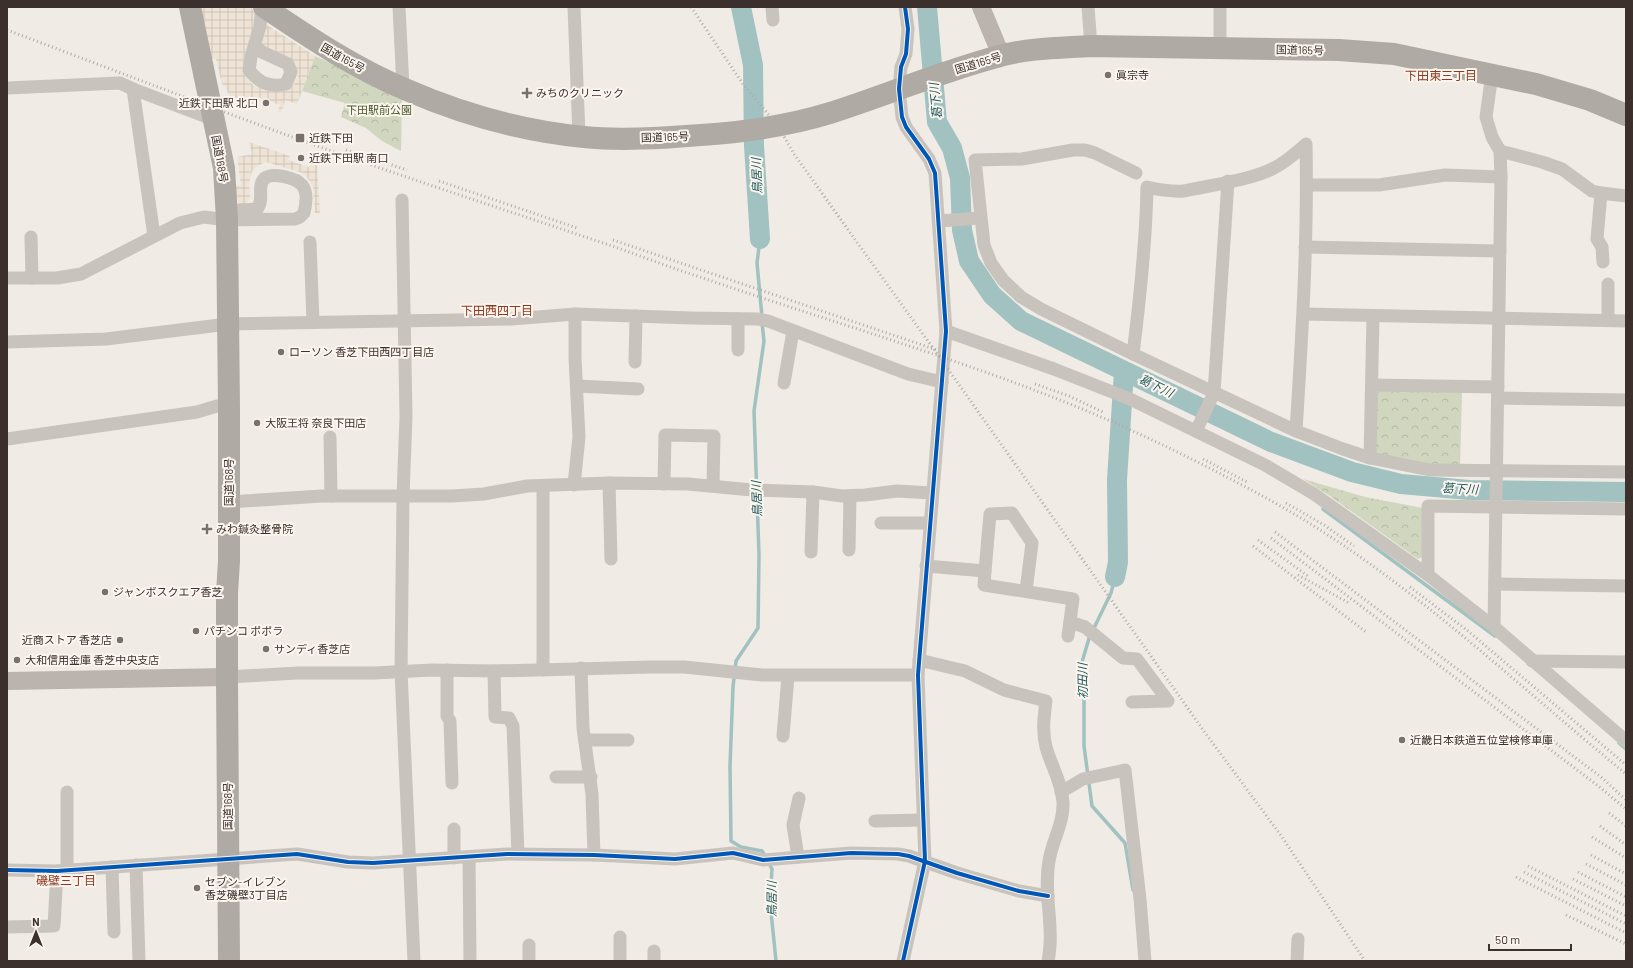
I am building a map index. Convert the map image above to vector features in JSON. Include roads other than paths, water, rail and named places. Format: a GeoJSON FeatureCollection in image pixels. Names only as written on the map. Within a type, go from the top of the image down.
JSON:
{"type":"FeatureCollection","features":[{"type":"Feature","properties":{"kind":"highway","name":"国道165号"},"geometry":{"type":"LineString","coordinates":[[263,7],[352,64],[403,88],[496,121],[579,136],[659,138],[761,129],[830,113],[942,73],[1001,55],[1056,48],[1091,46],[1339,50],[1394,54],[1536,84],[1590,100],[1626,115]]}},
{"type":"Feature","properties":{"kind":"highway","name":"国道168号"},"geometry":{"type":"LineString","coordinates":[[192,10],[212,119],[224,168],[226,215],[229,408],[229,561],[226,677],[229,961]]}},
{"type":"Feature","properties":{"kind":"street"},"geometry":{"type":"LineString","coordinates":[[255,46],[263,7]]}},
{"type":"Feature","properties":{"kind":"street"},"geometry":{"type":"LineString","coordinates":[[399,7],[403,88]]}},
{"type":"Feature","properties":{"kind":"street"},"geometry":{"type":"LineString","coordinates":[[574,7],[579,136]]}},
{"type":"Feature","properties":{"kind":"street"},"geometry":{"type":"LineString","coordinates":[[903,961],[925,861],[918,660],[946,331],[935,173],[929,159],[906,127],[902,117],[901,67],[906,54],[908,28],[905,7]]}},
{"type":"Feature","properties":{"kind":"street"},"geometry":{"type":"LineString","coordinates":[[981,7],[1001,55]]}},
{"type":"Feature","properties":{"kind":"street"},"geometry":{"type":"LineString","coordinates":[[1088,7],[1091,46]]}},
{"type":"Feature","properties":{"kind":"street"},"geometry":{"type":"LineString","coordinates":[[1220,7],[1220,48]]}},
{"type":"Feature","properties":{"kind":"street"},"geometry":{"type":"LineString","coordinates":[[1492,74],[1486,117],[1492,137],[1500,151],[1501,177],[1496,584],[1494,627]]}},
{"type":"Feature","properties":{"kind":"street"},"geometry":{"type":"LineString","coordinates":[[7,88],[120,83],[212,119]]}},
{"type":"Feature","properties":{"kind":"street"},"geometry":{"type":"LineString","coordinates":[[133,89],[154,236]]}},
{"type":"Feature","properties":{"kind":"street"},"geometry":{"type":"LineString","coordinates":[[1133,354],[1141,292],[1146,232],[1147,186],[1173,192],[1184,191],[1260,174],[1287,161],[1306,144],[1304,314],[1296,431]]}},
{"type":"Feature","properties":{"kind":"street"},"geometry":{"type":"LineString","coordinates":[[1136,173],[1095,153],[1085,150],[1073,150],[1022,159],[975,160],[984,245],[991,263],[1003,280],[1021,297],[1041,309],[1133,354],[1296,431],[1370,458],[1430,470],[1626,472]]}},
{"type":"Feature","properties":{"kind":"street"},"geometry":{"type":"LineString","coordinates":[[1500,151],[1562,169],[1584,186],[1601,194],[1626,196]]}},
{"type":"Feature","properties":{"kind":"street"},"geometry":{"type":"LineString","coordinates":[[7,278],[57,278],[81,274],[180,223],[204,217],[226,215],[257,209],[260,206],[261,201],[261,184],[263,179],[271,175],[276,175],[298,182],[302,185],[305,193],[304,213],[295,219],[226,215]]}},
{"type":"Feature","properties":{"kind":"street"},"geometry":{"type":"LineString","coordinates":[[1306,185],[1379,185],[1445,175],[1501,177]]}},
{"type":"Feature","properties":{"kind":"street"},"geometry":{"type":"LineString","coordinates":[[1198,428],[1214,393],[1228,181]]}},
{"type":"Feature","properties":{"kind":"street"},"geometry":{"type":"LineString","coordinates":[[1601,194],[1597,239],[1602,247],[1603,262]]}},
{"type":"Feature","properties":{"kind":"street"},"geometry":{"type":"LineString","coordinates":[[402,200],[406,416],[403,497],[401,671],[414,961]]}},
{"type":"Feature","properties":{"kind":"street"},"geometry":{"type":"LineString","coordinates":[[939,221],[980,218]]}},
{"type":"Feature","properties":{"kind":"street"},"geometry":{"type":"LineString","coordinates":[[31,237],[32,278]]}},
{"type":"Feature","properties":{"kind":"street"},"geometry":{"type":"LineString","coordinates":[[310,242],[313,322]]}},
{"type":"Feature","properties":{"kind":"street"},"geometry":{"type":"LineString","coordinates":[[1305,247],[1500,251]]}},
{"type":"Feature","properties":{"kind":"street"},"geometry":{"type":"LineString","coordinates":[[1608,284],[1608,320]]}},
{"type":"Feature","properties":{"kind":"street"},"geometry":{"type":"LineString","coordinates":[[574,485],[579,438],[576,386],[575,314]]}},
{"type":"Feature","properties":{"kind":"street"},"geometry":{"type":"LineString","coordinates":[[7,342],[106,339],[228,324],[528,318],[575,314],[763,320],[908,374],[942,382]]}},
{"type":"Feature","properties":{"kind":"street"},"geometry":{"type":"LineString","coordinates":[[1304,314],[1626,321]]}},
{"type":"Feature","properties":{"kind":"street"},"geometry":{"type":"LineString","coordinates":[[635,362],[636,316]]}},
{"type":"Feature","properties":{"kind":"street"},"geometry":{"type":"LineString","coordinates":[[1370,458],[1373,316]]}},
{"type":"Feature","properties":{"kind":"street"},"geometry":{"type":"LineString","coordinates":[[738,319],[738,350]]}},
{"type":"Feature","properties":{"kind":"street"},"geometry":{"type":"LineString","coordinates":[[784,383],[793,331]]}},
{"type":"Feature","properties":{"kind":"street"},"geometry":{"type":"LineString","coordinates":[[946,331],[1054,369],[1198,428],[1314,494],[1428,575],[1494,627],[1624,738]]}},
{"type":"Feature","properties":{"kind":"street"},"geometry":{"type":"LineString","coordinates":[[1372,385],[1626,400]]}},
{"type":"Feature","properties":{"kind":"street"},"geometry":{"type":"LineString","coordinates":[[576,386],[638,389]]}},
{"type":"Feature","properties":{"kind":"street"},"geometry":{"type":"LineString","coordinates":[[7,439],[197,412],[217,406],[229,408]]}},
{"type":"Feature","properties":{"kind":"street"},"geometry":{"type":"LineString","coordinates":[[664,484],[665,435],[714,436],[713,485]]}},
{"type":"Feature","properties":{"kind":"street"},"geometry":{"type":"LineString","coordinates":[[330,438],[331,496]]}},
{"type":"Feature","properties":{"kind":"street"},"geometry":{"type":"LineString","coordinates":[[229,502],[331,496],[403,497],[471,495],[527,486],[609,483],[713,485],[758,490],[812,492],[850,496],[897,491],[932,493]]}},
{"type":"Feature","properties":{"kind":"street"},"geometry":{"type":"LineString","coordinates":[[609,483],[611,559]]}},
{"type":"Feature","properties":{"kind":"street"},"geometry":{"type":"LineString","coordinates":[[543,486],[544,670]]}},
{"type":"Feature","properties":{"kind":"street"},"geometry":{"type":"LineString","coordinates":[[811,552],[812,492]]}},
{"type":"Feature","properties":{"kind":"street"},"geometry":{"type":"LineString","coordinates":[[849,550],[850,496]]}},
{"type":"Feature","properties":{"kind":"street"},"geometry":{"type":"LineString","coordinates":[[1428,575],[1428,506],[1626,509]]}},
{"type":"Feature","properties":{"kind":"street"},"geometry":{"type":"LineString","coordinates":[[1026,591],[1032,543],[1012,513],[990,514],[984,585],[1073,599],[1068,636]]}},
{"type":"Feature","properties":{"kind":"street"},"geometry":{"type":"LineString","coordinates":[[881,523],[930,523]]}},
{"type":"Feature","properties":{"kind":"street"},"geometry":{"type":"LineString","coordinates":[[926,566],[985,571]]}},
{"type":"Feature","properties":{"kind":"street"},"geometry":{"type":"LineString","coordinates":[[1496,584],[1626,586]]}},
{"type":"Feature","properties":{"kind":"street"},"geometry":{"type":"LineString","coordinates":[[1070,622],[1085,627],[1123,658],[1137,659],[1168,701],[1132,702]]}},
{"type":"Feature","properties":{"kind":"street"},"geometry":{"type":"LineString","coordinates":[[918,660],[958,669],[1004,690],[1046,701],[1044,726],[1046,745],[1061,792],[1063,811],[1049,860],[1047,874],[1051,939],[1048,961]]}},
{"type":"Feature","properties":{"kind":"street"},"geometry":{"type":"LineString","coordinates":[[1532,660],[1626,662]]}},
{"type":"Feature","properties":{"kind":"street"},"geometry":{"type":"LineString","coordinates":[[7,681],[226,677],[298,673],[374,673],[447,670],[494,671],[651,667],[725,670],[743,673],[788,676],[918,676]]}},
{"type":"Feature","properties":{"kind":"street"},"geometry":{"type":"LineString","coordinates":[[581,668],[582,722],[593,808],[594,855]]}},
{"type":"Feature","properties":{"kind":"street"},"geometry":{"type":"LineString","coordinates":[[447,670],[447,716],[450,721],[452,783]]}},
{"type":"Feature","properties":{"kind":"street"},"geometry":{"type":"LineString","coordinates":[[494,671],[495,717],[509,718],[513,726],[518,854]]}},
{"type":"Feature","properties":{"kind":"street"},"geometry":{"type":"LineString","coordinates":[[783,736],[788,676]]}},
{"type":"Feature","properties":{"kind":"street"},"geometry":{"type":"LineString","coordinates":[[585,740],[628,740]]}},
{"type":"Feature","properties":{"kind":"street"},"geometry":{"type":"LineString","coordinates":[[1061,792],[1087,778],[1125,770],[1140,899],[1145,961]]}},
{"type":"Feature","properties":{"kind":"street"},"geometry":{"type":"LineString","coordinates":[[556,777],[590,777]]}},
{"type":"Feature","properties":{"kind":"street"},"geometry":{"type":"LineString","coordinates":[[7,927],[54,926],[62,870],[67,792]]}},
{"type":"Feature","properties":{"kind":"street"},"geometry":{"type":"LineString","coordinates":[[798,857],[793,825],[799,798]]}},
{"type":"Feature","properties":{"kind":"street"},"geometry":{"type":"LineString","coordinates":[[875,821],[923,820]]}},
{"type":"Feature","properties":{"kind":"street"},"geometry":{"type":"LineString","coordinates":[[454,829],[454,858]]}},
{"type":"Feature","properties":{"kind":"street"},"geometry":{"type":"LineString","coordinates":[[7,870],[62,870],[297,854],[359,863],[518,854],[594,855],[675,859],[733,854],[770,860],[851,853],[898,854],[925,861],[957,873],[1019,891],[1048,896]]}},
{"type":"Feature","properties":{"kind":"street"},"geometry":{"type":"LineString","coordinates":[[469,857],[470,961]]}},
{"type":"Feature","properties":{"kind":"street"},"geometry":{"type":"LineString","coordinates":[[136,865],[139,961]]}},
{"type":"Feature","properties":{"kind":"street"},"geometry":{"type":"LineString","coordinates":[[112,867],[114,932]]}},
{"type":"Feature","properties":{"kind":"street"},"geometry":{"type":"LineString","coordinates":[[620,937],[620,961]]}},
{"type":"Feature","properties":{"kind":"street"},"geometry":{"type":"LineString","coordinates":[[1297,961],[1298,939]]}},
{"type":"Feature","properties":{"kind":"street"},"geometry":{"type":"LineString","coordinates":[[529,945],[530,961]]}},
{"type":"Feature","properties":{"kind":"waterway","name":"鳥居川"},"geometry":{"type":"LineString","coordinates":[[741,7],[753,65],[754,146],[760,239]]}},
{"type":"Feature","properties":{"kind":"waterway","name":"葛下川"},"geometry":{"type":"LineString","coordinates":[[927,7],[937,122],[952,148],[960,178],[962,230],[969,261],[992,295],[1021,321],[1271,442],[1352,472],[1401,484],[1469,490],[1626,492]]}},
{"type":"Feature","properties":{"kind":"waterway","name":"鳥居川"},"geometry":{"type":"LineString","coordinates":[[760,239],[757,263],[762,317]]}},
{"type":"Feature","properties":{"kind":"waterway","name":"鳥居川"},"geometry":{"type":"LineString","coordinates":[[762,323],[764,341],[754,411],[759,555],[758,628],[736,661],[733,687],[730,766],[731,841],[741,847],[762,851],[765,856]]}},
{"type":"Feature","properties":{"kind":"waterway","name":"初田川"},"geometry":{"type":"LineString","coordinates":[[1115,577],[1118,562],[1117,480],[1124,371]]}},
{"type":"Feature","properties":{"kind":"waterway"},"geometry":{"type":"LineString","coordinates":[[1323,509],[1495,636]]}},
{"type":"Feature","properties":{"kind":"waterway","name":"初田川"},"geometry":{"type":"LineString","coordinates":[[1093,630],[1111,593],[1115,577]]}},
{"type":"Feature","properties":{"kind":"waterway","name":"初田川"},"geometry":{"type":"LineString","coordinates":[[1090,635],[1082,662],[1084,691],[1084,746],[1092,806],[1125,843],[1133,890]]}},
{"type":"Feature","properties":{"kind":"waterway"},"geometry":{"type":"LineString","coordinates":[[1619,743],[1626,749]]}},
{"type":"Feature","properties":{"kind":"waterway","name":"鳥居川"},"geometry":{"type":"LineString","coordinates":[[768,862],[772,869],[770,902],[776,961]]}},
{"type":"Feature","properties":{"kind":"railway"},"geometry":{"type":"LineString","coordinates":[[691,7],[743,84],[778,126],[794,154],[1206,734],[1282,837],[1365,961]]}},
{"type":"Feature","properties":{"kind":"railway"},"geometry":{"type":"LineString","coordinates":[[7,30],[333,152],[615,247],[743,292],[974,368],[1065,402],[1143,436],[1268,499],[1317,528],[1364,559],[1497,664],[1626,774]]}},
{"type":"Feature","properties":{"kind":"railway"},"geometry":{"type":"LineString","coordinates":[[346,150],[407,170]]}},
{"type":"Feature","properties":{"kind":"railway"},"geometry":{"type":"LineString","coordinates":[[439,181],[577,228]]}},
{"type":"Feature","properties":{"kind":"railway"},"geometry":{"type":"LineString","coordinates":[[613,240],[937,350]]}},
{"type":"Feature","properties":{"kind":"railway"},"geometry":{"type":"LineString","coordinates":[[1035,384],[1069,396],[1105,413]]}},
{"type":"Feature","properties":{"kind":"railway"},"geometry":{"type":"LineString","coordinates":[[1203,459],[1249,483]]}},
{"type":"Feature","properties":{"kind":"railway"},"geometry":{"type":"LineString","coordinates":[[1286,503],[1324,525],[1354,546]]}},
{"type":"Feature","properties":{"kind":"railway"},"geometry":{"type":"LineString","coordinates":[[1275,532],[1601,777],[1626,800]]}},
{"type":"Feature","properties":{"kind":"railway"},"geometry":{"type":"LineString","coordinates":[[1271,538],[1597,785],[1626,809]]}},
{"type":"Feature","properties":{"kind":"railway"},"geometry":{"type":"LineString","coordinates":[[1258,540],[1308,576]]}},
{"type":"Feature","properties":{"kind":"railway"},"geometry":{"type":"LineString","coordinates":[[1253,546],[1366,632]]}},
{"type":"Feature","properties":{"kind":"railway"},"geometry":{"type":"LineString","coordinates":[[1298,575],[1349,603]]}},
{"type":"Feature","properties":{"kind":"railway"},"geometry":{"type":"LineString","coordinates":[[1410,587],[1468,631],[1626,765]]}},
{"type":"Feature","properties":{"kind":"railway"},"geometry":{"type":"LineString","coordinates":[[1609,813],[1626,826]]}},
{"type":"Feature","properties":{"kind":"railway"},"geometry":{"type":"LineString","coordinates":[[1600,826],[1626,845]]}},
{"type":"Feature","properties":{"kind":"railway"},"geometry":{"type":"LineString","coordinates":[[1592,837],[1626,858]]}},
{"type":"Feature","properties":{"kind":"railway"},"geometry":{"type":"LineString","coordinates":[[1591,855],[1626,874]]}},
{"type":"Feature","properties":{"kind":"railway"},"geometry":{"type":"LineString","coordinates":[[1586,864],[1626,885]]}},
{"type":"Feature","properties":{"kind":"railway"},"geometry":{"type":"LineString","coordinates":[[1528,866],[1626,916]]}},
{"type":"Feature","properties":{"kind":"railway"},"geometry":{"type":"LineString","coordinates":[[1524,872],[1626,924]]}},
{"type":"Feature","properties":{"kind":"railway"},"geometry":{"type":"LineString","coordinates":[[1578,872],[1626,897]]}},
{"type":"Feature","properties":{"kind":"railway"},"geometry":{"type":"LineString","coordinates":[[1516,877],[1626,933]]}},
{"type":"Feature","properties":{"kind":"railway"},"geometry":{"type":"LineString","coordinates":[[1573,879],[1626,906]]}},
{"type":"Feature","properties":{"kind":"railway"},"geometry":{"type":"LineString","coordinates":[[1566,915],[1626,944]]}},
{"type":"Feature","properties":{"kind":"place","name":"眞宗寺"},"geometry":{"type":"Point","coordinates":[1108,75]}},
{"type":"Feature","properties":{"kind":"place","name":"みちのクリニック"},"geometry":{"type":"Point","coordinates":[527,93]}},
{"type":"Feature","properties":{"kind":"place","name":"近鉄下田駅 北口"},"geometry":{"type":"Point","coordinates":[266,103]}},
{"type":"Feature","properties":{"kind":"place","name":"近鉄下田"},"geometry":{"type":"Point","coordinates":[300,138]}},
{"type":"Feature","properties":{"kind":"place","name":"近鉄下田駅 南口"},"geometry":{"type":"Point","coordinates":[301,158]}},
{"type":"Feature","properties":{"kind":"place","name":"ローソン 香芝下田西四丁目店"},"geometry":{"type":"Point","coordinates":[281,352]}},
{"type":"Feature","properties":{"kind":"place","name":"大阪王将 奈良下田店"},"geometry":{"type":"Point","coordinates":[257,423]}},
{"type":"Feature","properties":{"kind":"place","name":"みわ鍼灸整骨院"},"geometry":{"type":"Point","coordinates":[207,529]}},
{"type":"Feature","properties":{"kind":"place","name":"ジャンボスクエア香芝"},"geometry":{"type":"Point","coordinates":[105,592]}},
{"type":"Feature","properties":{"kind":"place","name":"パチンコ ポポラ"},"geometry":{"type":"Point","coordinates":[196,631]}},
{"type":"Feature","properties":{"kind":"place","name":"近商ストア 香芝店"},"geometry":{"type":"Point","coordinates":[120,640]}},
{"type":"Feature","properties":{"kind":"place","name":"サンディ香芝店"},"geometry":{"type":"Point","coordinates":[266,649]}},
{"type":"Feature","properties":{"kind":"place","name":"大和信用金庫 香芝中央支店"},"geometry":{"type":"Point","coordinates":[17,660]}},
{"type":"Feature","properties":{"kind":"place","name":"近畿日本鉄道五位堂検修車庫"},"geometry":{"type":"Point","coordinates":[1402,740]}},
{"type":"Feature","properties":{"kind":"place","name":"セブン-イレブン 香芝磯壁3丁目店"},"geometry":{"type":"Point","coordinates":[197,888]}},
{"type":"Feature","properties":{"kind":"district","name":"下田東三丁目"},"geometry":{"type":"Point","coordinates":[1441,76]}},
{"type":"Feature","properties":{"kind":"district","name":"下田西四丁目"},"geometry":{"type":"Point","coordinates":[497,311]}},
{"type":"Feature","properties":{"kind":"district","name":"磯壁三丁目"},"geometry":{"type":"Point","coordinates":[66,881]}},
{"type":"Feature","properties":{"kind":"park label","name":"下田駅前公園"},"geometry":{"type":"Point","coordinates":[379,110]}}]}
